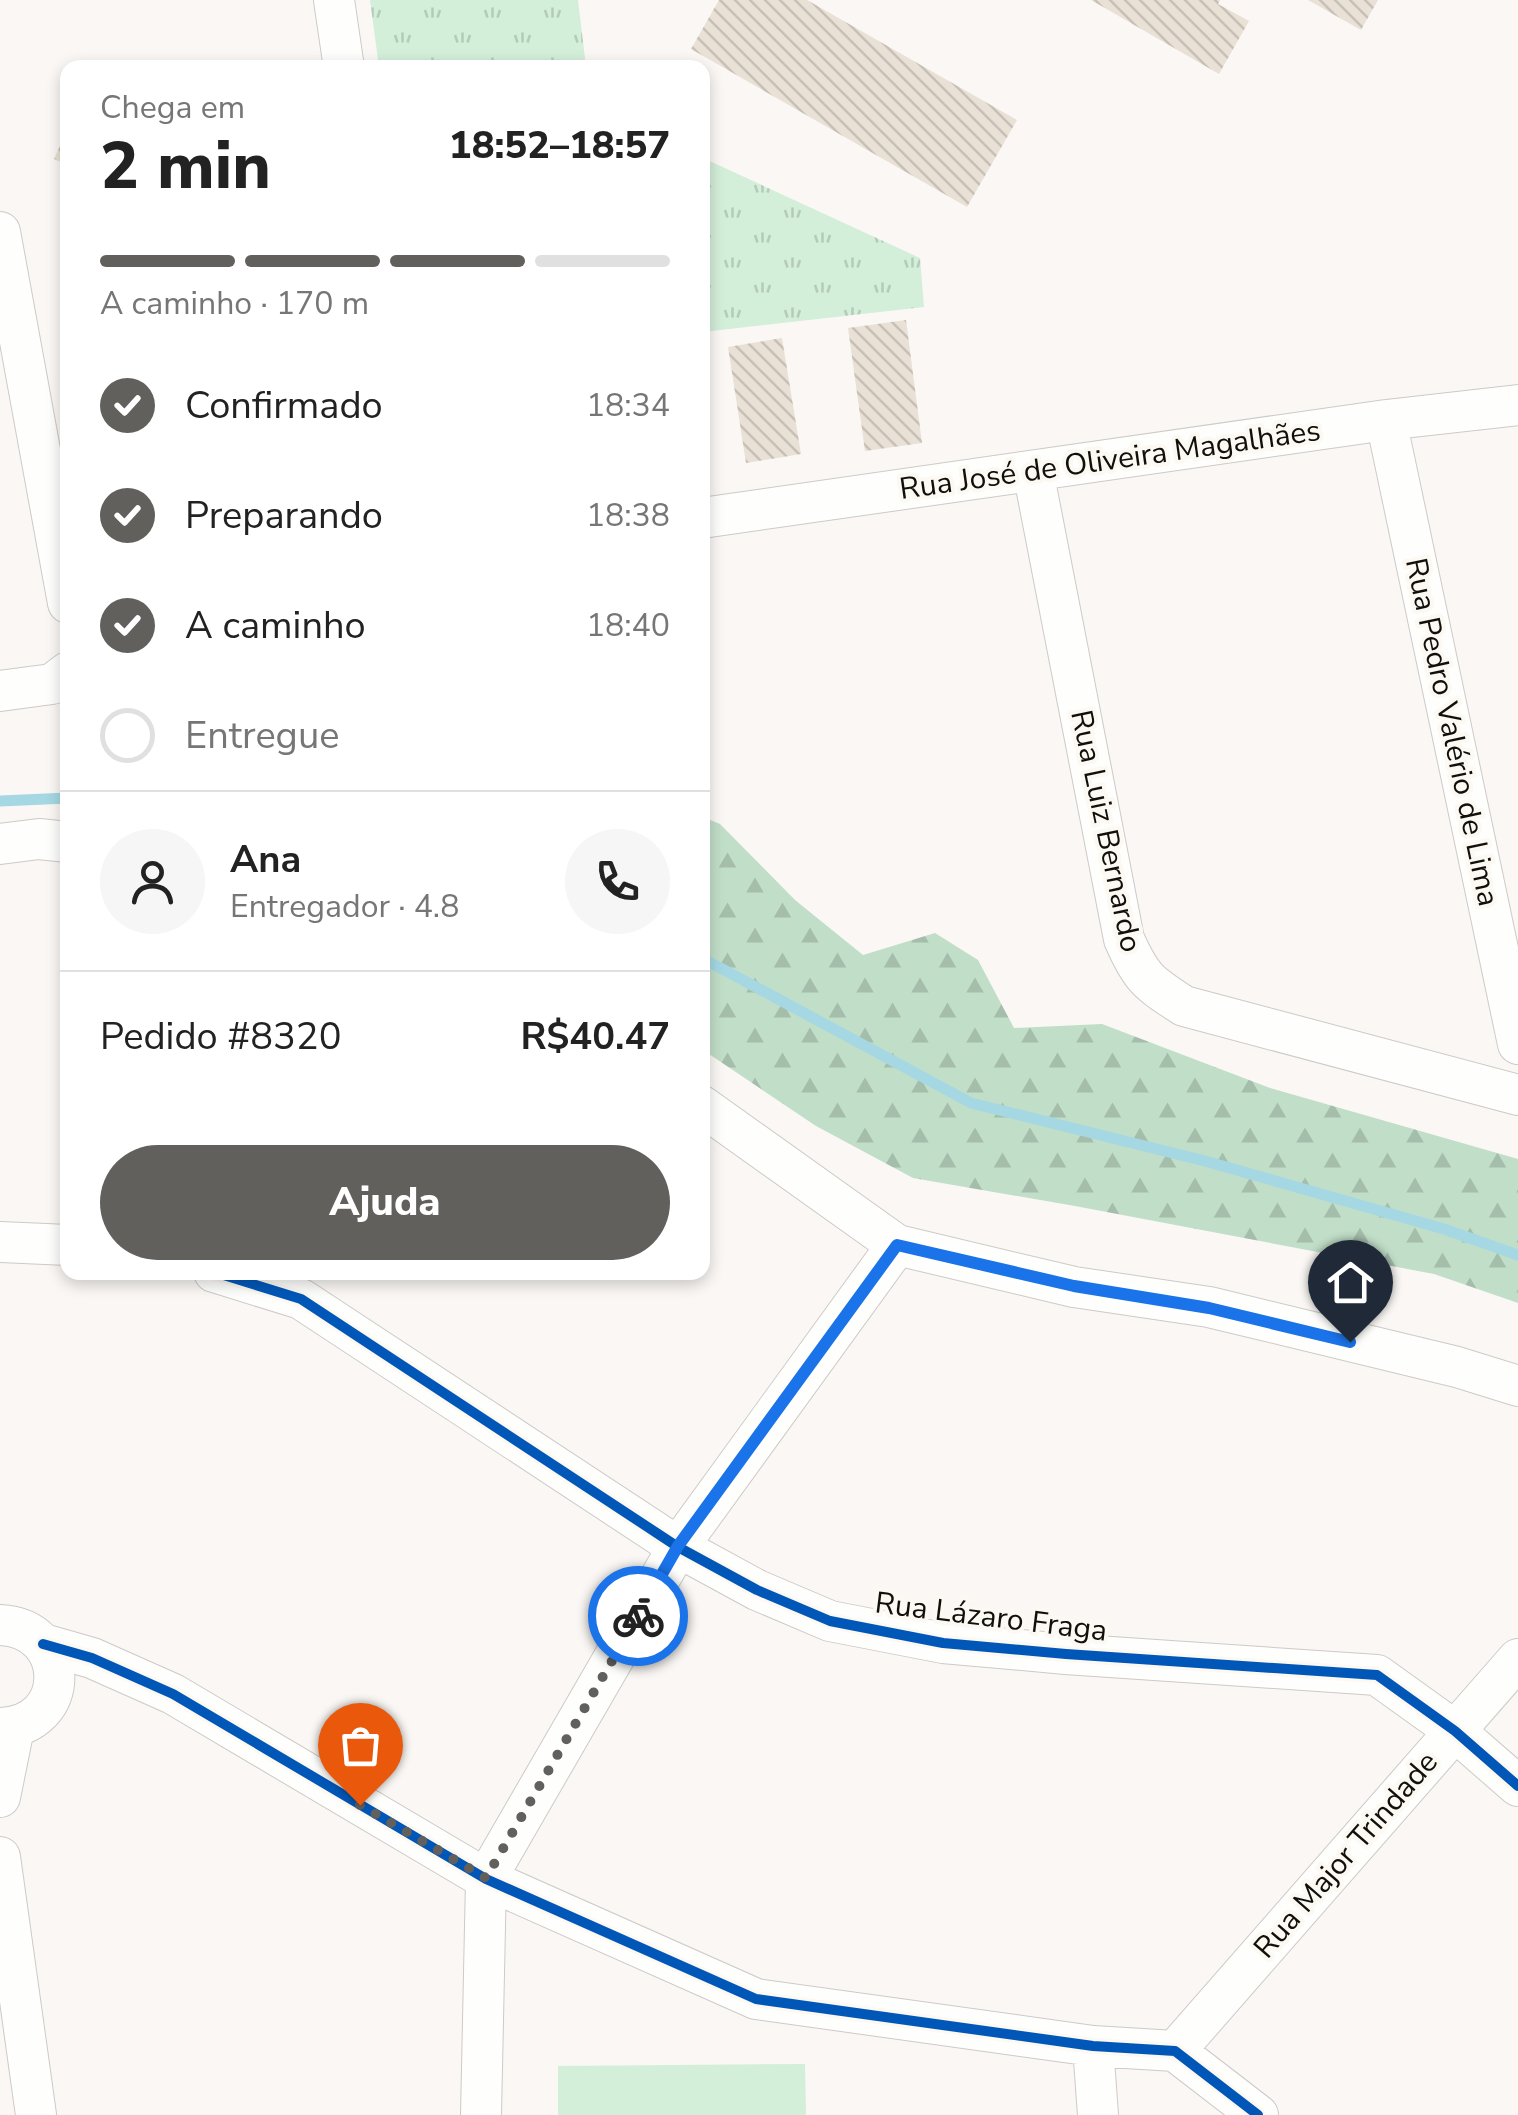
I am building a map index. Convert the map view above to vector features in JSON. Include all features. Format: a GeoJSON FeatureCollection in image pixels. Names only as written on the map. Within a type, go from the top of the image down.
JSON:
{"type":"FeatureCollection","features":[{"type":"Feature","properties":{"kind":"street"},"geometry":{"type":"LineString","coordinates":[[334,0],[343,60]]}},
{"type":"Feature","properties":{"kind":"street"},"geometry":{"type":"LineString","coordinates":[[0,232],[60,559]]}},
{"type":"Feature","properties":{"kind":"street","name":"Rua José de Oliveira Magalhães"},"geometry":{"type":"LineString","coordinates":[[710,517],[1386,420],[1518,405]]}},
{"type":"Feature","properties":{"kind":"street","name":"Rua Pedro Valério de Lima"},"geometry":{"type":"LineString","coordinates":[[1386,420],[1518,1044]]}},
{"type":"Feature","properties":{"kind":"street","name":"Rua Luiz Bernardo"},"geometry":{"type":"LineString","coordinates":[[1033,470],[1124,939],[1137,968],[1154,987],[1184,1006],[1518,1095]]}},
{"type":"Feature","properties":{"kind":"street"},"geometry":{"type":"LineString","coordinates":[[0,690],[52,684],[60,678]]}},
{"type":"Feature","properties":{"kind":"street"},"geometry":{"type":"LineString","coordinates":[[0,844],[39,839],[60,841]]}},
{"type":"Feature","properties":{"kind":"street"},"geometry":{"type":"LineString","coordinates":[[710,1112],[897,1245],[1074,1286],[1209,1308],[1457,1367],[1518,1386]]}},
{"type":"Feature","properties":{"kind":"street"},"geometry":{"type":"LineString","coordinates":[[0,1242],[60,1245]]}},
{"type":"Feature","properties":{"kind":"street"},"geometry":{"type":"LineString","coordinates":[[482,2115],[486,1878],[678,1546],[897,1245]]}},
{"type":"Feature","properties":{"kind":"street","name":"Rua Lázaro Fraga"},"geometry":{"type":"LineString","coordinates":[[269,1280],[310,1286],[678,1546],[757,1590],[830,1620],[961,1644],[1377,1675],[1455,1731],[1518,1786]]}},
{"type":"Feature","properties":{"kind":"street"},"geometry":{"type":"LineString","coordinates":[[0,1625],[17,1626],[32,1633],[52,1659],[55,1677],[44,1710],[30,1722],[7,1728],[0,1797]]}},
{"type":"Feature","properties":{"kind":"street"},"geometry":{"type":"LineString","coordinates":[[43,1644],[92,1658],[173,1694],[486,1878],[756,1999],[1093,2046],[1175,2051],[1258,2115]]}},
{"type":"Feature","properties":{"kind":"street","name":"Rua Major Trindade"},"geometry":{"type":"LineString","coordinates":[[1175,2051],[1518,1659]]}},
{"type":"Feature","properties":{"kind":"street"},"geometry":{"type":"LineString","coordinates":[[0,1857],[36,2115]]}},
{"type":"Feature","properties":{"kind":"street"},"geometry":{"type":"LineString","coordinates":[[1093,2046],[1098,2115]]}},
{"type":"Feature","properties":{"kind":"green space"},"geometry":{"type":"Polygon","coordinates":[[[370,0],[578,0],[585,60],[378,60],[370,0]]]}},
{"type":"Feature","properties":{"kind":"green space"},"geometry":{"type":"Polygon","coordinates":[[[710,161],[920,258],[924,307],[710,331],[710,161]]]}},
{"type":"Feature","properties":{"kind":"green space"},"geometry":{"type":"Polygon","coordinates":[[[710,820],[720,824],[795,900],[863,955],[935,933],[978,960],[1014,1028],[1102,1024],[1270,1088],[1518,1159],[1518,1303],[1434,1274],[913,1178],[816,1126],[710,1055],[710,820]]]}},
{"type":"Feature","properties":{"kind":"green space"},"geometry":{"type":"Polygon","coordinates":[[[805,2064],[806,2115],[558,2115],[558,2066],[805,2064]]]}},
{"type":"Feature","properties":{"kind":"building"},"geometry":{"type":"Polygon","coordinates":[[[719,0],[807,0],[1017,120],[967,207],[691,49],[719,0]]]}},
{"type":"Feature","properties":{"kind":"building"},"geometry":{"type":"Polygon","coordinates":[[[1091,0],[1220,0],[1218,4],[1249,21],[1219,74],[1091,0]]]}},
{"type":"Feature","properties":{"kind":"building"},"geometry":{"type":"Polygon","coordinates":[[[1308,0],[1378,0],[1361,30],[1308,0]]]}},
{"type":"Feature","properties":{"kind":"building"},"geometry":{"type":"Polygon","coordinates":[[[906,320],[922,443],[865,451],[848,328],[906,320]]]}},
{"type":"Feature","properties":{"kind":"building"},"geometry":{"type":"Polygon","coordinates":[[[782,338],[801,454],[746,463],[728,347],[782,338]]]}},
{"type":"Feature","properties":{"kind":"waterway"},"geometry":{"type":"LineString","coordinates":[[0,801],[60,798]]}},
{"type":"Feature","properties":{"kind":"waterway"},"geometry":{"type":"LineString","coordinates":[[710,962],[971,1103],[1205,1161],[1444,1229],[1518,1255]]}},
{"type":"Feature","properties":{"kind":"cycle path"},"geometry":{"type":"LineString","coordinates":[[240,1280],[301,1299],[678,1547],[757,1590],[830,1621],[943,1643],[1377,1675],[1455,1731],[1518,1786]]}},
{"type":"Feature","properties":{"kind":"cycle path"},"geometry":{"type":"LineString","coordinates":[[43,1644],[92,1658],[173,1694],[486,1879],[756,1999],[1093,2046],[1175,2051],[1258,2115]]}},
{"type":"Feature","properties":{"kind":"way so far"},"geometry":{"type":"LineString","coordinates":[[360,1805],[486,1878],[638,1616]]}},
{"type":"Feature","properties":{"kind":"route"},"geometry":{"type":"LineString","coordinates":[[638,1616],[678,1546],[897,1245],[1074,1286],[1209,1308],[1350,1342]]}}]}
